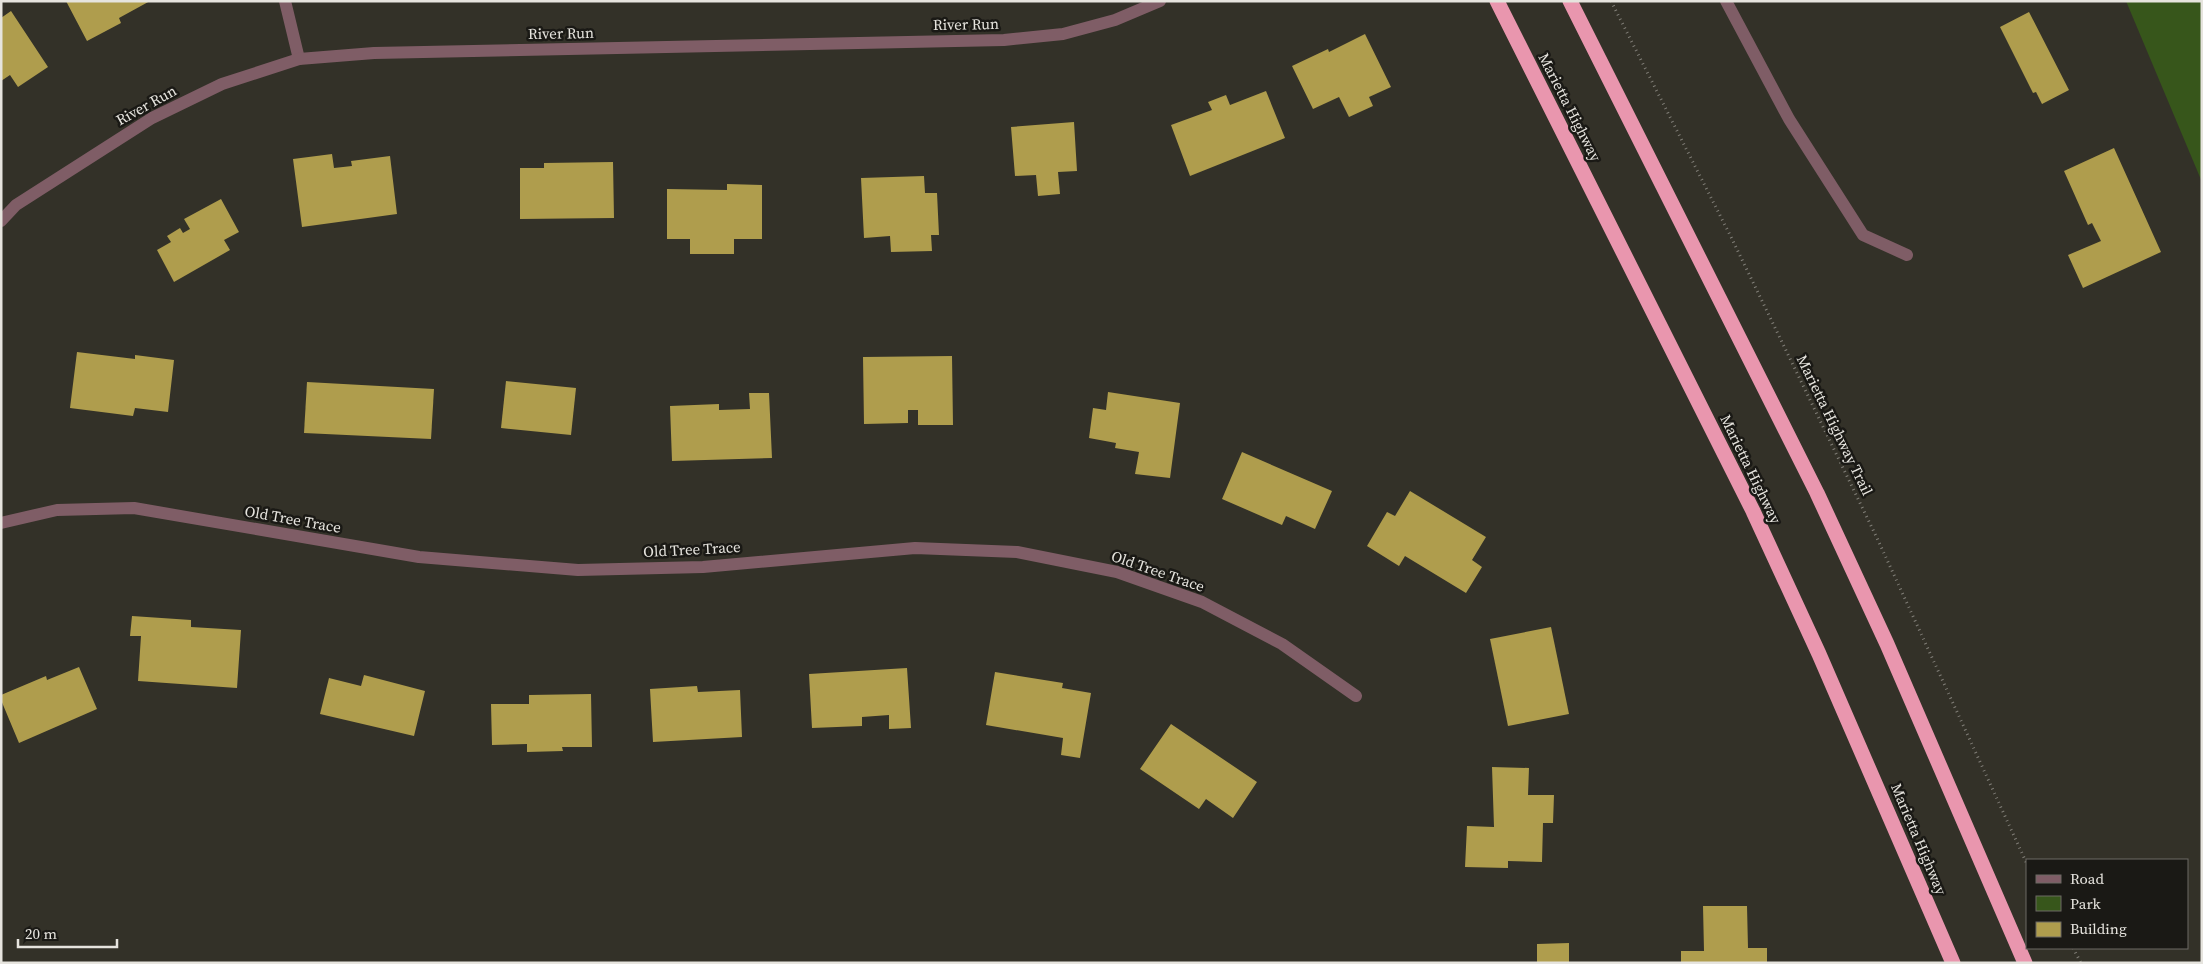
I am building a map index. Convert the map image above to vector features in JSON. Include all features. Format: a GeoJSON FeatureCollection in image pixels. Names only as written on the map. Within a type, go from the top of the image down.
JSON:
{"type":"FeatureCollection","features":[{"type":"Feature","properties":{"kind":"highway","name":"Marietta Highway"},"geometry":{"type":"LineString","coordinates":[[1497,1],[1754,511],[1827,672],[1952,963]]}},
{"type":"Feature","properties":{"kind":"highway"},"geometry":{"type":"LineString","coordinates":[[1570,1],[1817,493],[1899,670],[2025,963]]}},
{"type":"Feature","properties":{"kind":"street"},"geometry":{"type":"LineString","coordinates":[[285,1],[299,59]]}},
{"type":"Feature","properties":{"kind":"street","name":"River Run"},"geometry":{"type":"LineString","coordinates":[[1,221],[16,205],[152,118],[222,84],[299,59],[374,53],[1004,40],[1063,34],[1115,20],[1160,1]]}},
{"type":"Feature","properties":{"kind":"street"},"geometry":{"type":"LineString","coordinates":[[1726,1],[1789,120],[1862,234],[1907,255]]}},
{"type":"Feature","properties":{"kind":"street","name":"Old Tree Trace"},"geometry":{"type":"LineString","coordinates":[[1,523],[57,510],[134,508],[419,557],[578,570],[703,567],[916,548],[1017,552],[1117,572],[1202,602],[1282,644],[1356,696]]}},
{"type":"Feature","properties":{"kind":"path","name":"Marietta Highway Trail"},"geometry":{"type":"LineString","coordinates":[[1611,1],[1731,237],[1878,538],[2026,862]]}},
{"type":"Feature","properties":{"kind":"path"},"geometry":{"type":"LineString","coordinates":[[2074,949],[2082,963]]}},
{"type":"Feature","properties":{"kind":"green space"},"geometry":{"type":"Polygon","coordinates":[[[2126,1],[2202,1],[2202,182],[2126,1]]]}},
{"type":"Feature","properties":{"kind":"building"},"geometry":{"type":"Polygon","coordinates":[[[66,1],[150,1],[119,18],[121,23],[87,41],[66,1]]]}},
{"type":"Feature","properties":{"kind":"building"},"geometry":{"type":"Polygon","coordinates":[[[11,11],[48,67],[18,87],[10,75],[1,81],[1,18],[11,11]]]}},
{"type":"Feature","properties":{"kind":"building"},"geometry":{"type":"Polygon","coordinates":[[[2029,12],[2069,90],[2042,104],[2036,92],[2033,93],[2000,27],[2029,12]]]}},
{"type":"Feature","properties":{"kind":"building"},"geometry":{"type":"Polygon","coordinates":[[[1365,34],[1391,87],[1369,97],[1373,106],[1349,117],[1339,97],[1313,109],[1292,66],[1328,49],[1329,52],[1365,34]]]}},
{"type":"Feature","properties":{"kind":"building"},"geometry":{"type":"Polygon","coordinates":[[[1266,91],[1285,138],[1190,176],[1171,125],[1212,110],[1208,102],[1226,95],[1230,105],[1266,91]]]}},
{"type":"Feature","properties":{"kind":"building"},"geometry":{"type":"Polygon","coordinates":[[[1074,122],[1077,171],[1058,172],[1060,194],[1038,196],[1036,175],[1015,176],[1011,127],[1074,122]]]}},
{"type":"Feature","properties":{"kind":"building"},"geometry":{"type":"Polygon","coordinates":[[[2114,148],[2161,252],[2083,288],[2068,255],[2101,241],[2092,223],[2088,225],[2064,171],[2114,148]]]}},
{"type":"Feature","properties":{"kind":"building"},"geometry":{"type":"Polygon","coordinates":[[[332,154],[334,168],[352,166],[351,161],[390,156],[397,214],[302,227],[293,159],[332,154]]]}},
{"type":"Feature","properties":{"kind":"building"},"geometry":{"type":"Polygon","coordinates":[[[613,162],[614,218],[520,219],[520,168],[544,168],[544,163],[613,162]]]}},
{"type":"Feature","properties":{"kind":"building"},"geometry":{"type":"Polygon","coordinates":[[[924,176],[925,193],[937,193],[939,235],[931,235],[932,251],[891,252],[890,236],[864,238],[861,178],[924,176]]]}},
{"type":"Feature","properties":{"kind":"building"},"geometry":{"type":"Polygon","coordinates":[[[727,184],[762,185],[762,239],[734,239],[734,254],[690,254],[690,239],[667,239],[667,189],[727,190],[727,184]]]}},
{"type":"Feature","properties":{"kind":"building"},"geometry":{"type":"Polygon","coordinates":[[[221,199],[239,232],[224,240],[230,250],[174,282],[157,250],[171,242],[167,236],[180,228],[183,233],[190,229],[184,219],[221,199]]]}},
{"type":"Feature","properties":{"kind":"building"},"geometry":{"type":"Polygon","coordinates":[[[77,352],[135,359],[135,355],[174,360],[168,412],[135,408],[133,416],[70,408],[77,352]]]}},
{"type":"Feature","properties":{"kind":"building"},"geometry":{"type":"Polygon","coordinates":[[[952,356],[953,425],[918,425],[918,410],[908,410],[908,423],[864,424],[863,357],[952,356]]]}},
{"type":"Feature","properties":{"kind":"building"},"geometry":{"type":"Polygon","coordinates":[[[506,381],[576,388],[571,435],[501,428],[506,381]]]}},
{"type":"Feature","properties":{"kind":"building"},"geometry":{"type":"Polygon","coordinates":[[[307,382],[434,389],[431,439],[304,433],[307,382]]]}},
{"type":"Feature","properties":{"kind":"building"},"geometry":{"type":"Polygon","coordinates":[[[1108,392],[1180,403],[1170,478],[1135,474],[1139,452],[1115,448],[1116,443],[1089,438],[1093,408],[1106,410],[1108,392]]]}},
{"type":"Feature","properties":{"kind":"building"},"geometry":{"type":"Polygon","coordinates":[[[749,393],[769,393],[772,458],[672,461],[670,406],[719,404],[719,410],[750,409],[749,393]]]}},
{"type":"Feature","properties":{"kind":"building"},"geometry":{"type":"Polygon","coordinates":[[[1242,452],[1332,491],[1315,529],[1286,516],[1282,525],[1222,499],[1242,452]]]}},
{"type":"Feature","properties":{"kind":"building"},"geometry":{"type":"Polygon","coordinates":[[[1410,491],[1486,537],[1472,560],[1482,567],[1466,593],[1405,556],[1399,566],[1367,546],[1387,512],[1395,516],[1410,491]]]}},
{"type":"Feature","properties":{"kind":"building"},"geometry":{"type":"Polygon","coordinates":[[[132,616],[191,620],[191,627],[241,630],[237,688],[138,681],[141,636],[130,636],[132,616]]]}},
{"type":"Feature","properties":{"kind":"building"},"geometry":{"type":"Polygon","coordinates":[[[1551,627],[1569,714],[1508,726],[1490,639],[1551,627]]]}},
{"type":"Feature","properties":{"kind":"building"},"geometry":{"type":"Polygon","coordinates":[[[79,667],[97,709],[19,743],[1,700],[1,695],[46,676],[47,680],[79,667]]]}},
{"type":"Feature","properties":{"kind":"building"},"geometry":{"type":"Polygon","coordinates":[[[907,668],[911,728],[889,729],[889,715],[862,717],[862,726],[812,728],[809,674],[907,668]]]}},
{"type":"Feature","properties":{"kind":"building"},"geometry":{"type":"Polygon","coordinates":[[[995,672],[1063,683],[1062,688],[1091,693],[1080,758],[1061,755],[1063,738],[986,725],[995,672]]]}},
{"type":"Feature","properties":{"kind":"building"},"geometry":{"type":"Polygon","coordinates":[[[364,675],[425,691],[414,736],[320,714],[329,678],[361,686],[364,675]]]}},
{"type":"Feature","properties":{"kind":"building"},"geometry":{"type":"Polygon","coordinates":[[[697,686],[698,692],[740,690],[742,737],[653,742],[650,689],[697,686]]]}},
{"type":"Feature","properties":{"kind":"building"},"geometry":{"type":"Polygon","coordinates":[[[591,694],[592,747],[562,747],[563,751],[527,752],[527,744],[492,745],[491,704],[529,704],[529,695],[591,694]]]}},
{"type":"Feature","properties":{"kind":"building"},"geometry":{"type":"Polygon","coordinates":[[[1171,724],[1257,782],[1233,818],[1206,799],[1199,809],[1140,769],[1171,724]]]}},
{"type":"Feature","properties":{"kind":"building"},"geometry":{"type":"Polygon","coordinates":[[[1492,767],[1529,768],[1528,795],[1554,795],[1553,823],[1543,823],[1542,862],[1508,861],[1508,868],[1465,867],[1467,826],[1494,827],[1492,767]]]}},
{"type":"Feature","properties":{"kind":"building"},"geometry":{"type":"Polygon","coordinates":[[[1703,906],[1747,906],[1748,948],[1767,948],[1767,963],[1681,963],[1681,951],[1704,951],[1703,906]]]}},
{"type":"Feature","properties":{"kind":"building"},"geometry":{"type":"Polygon","coordinates":[[[1569,943],[1569,963],[1537,963],[1537,944],[1569,943]]]}}]}
